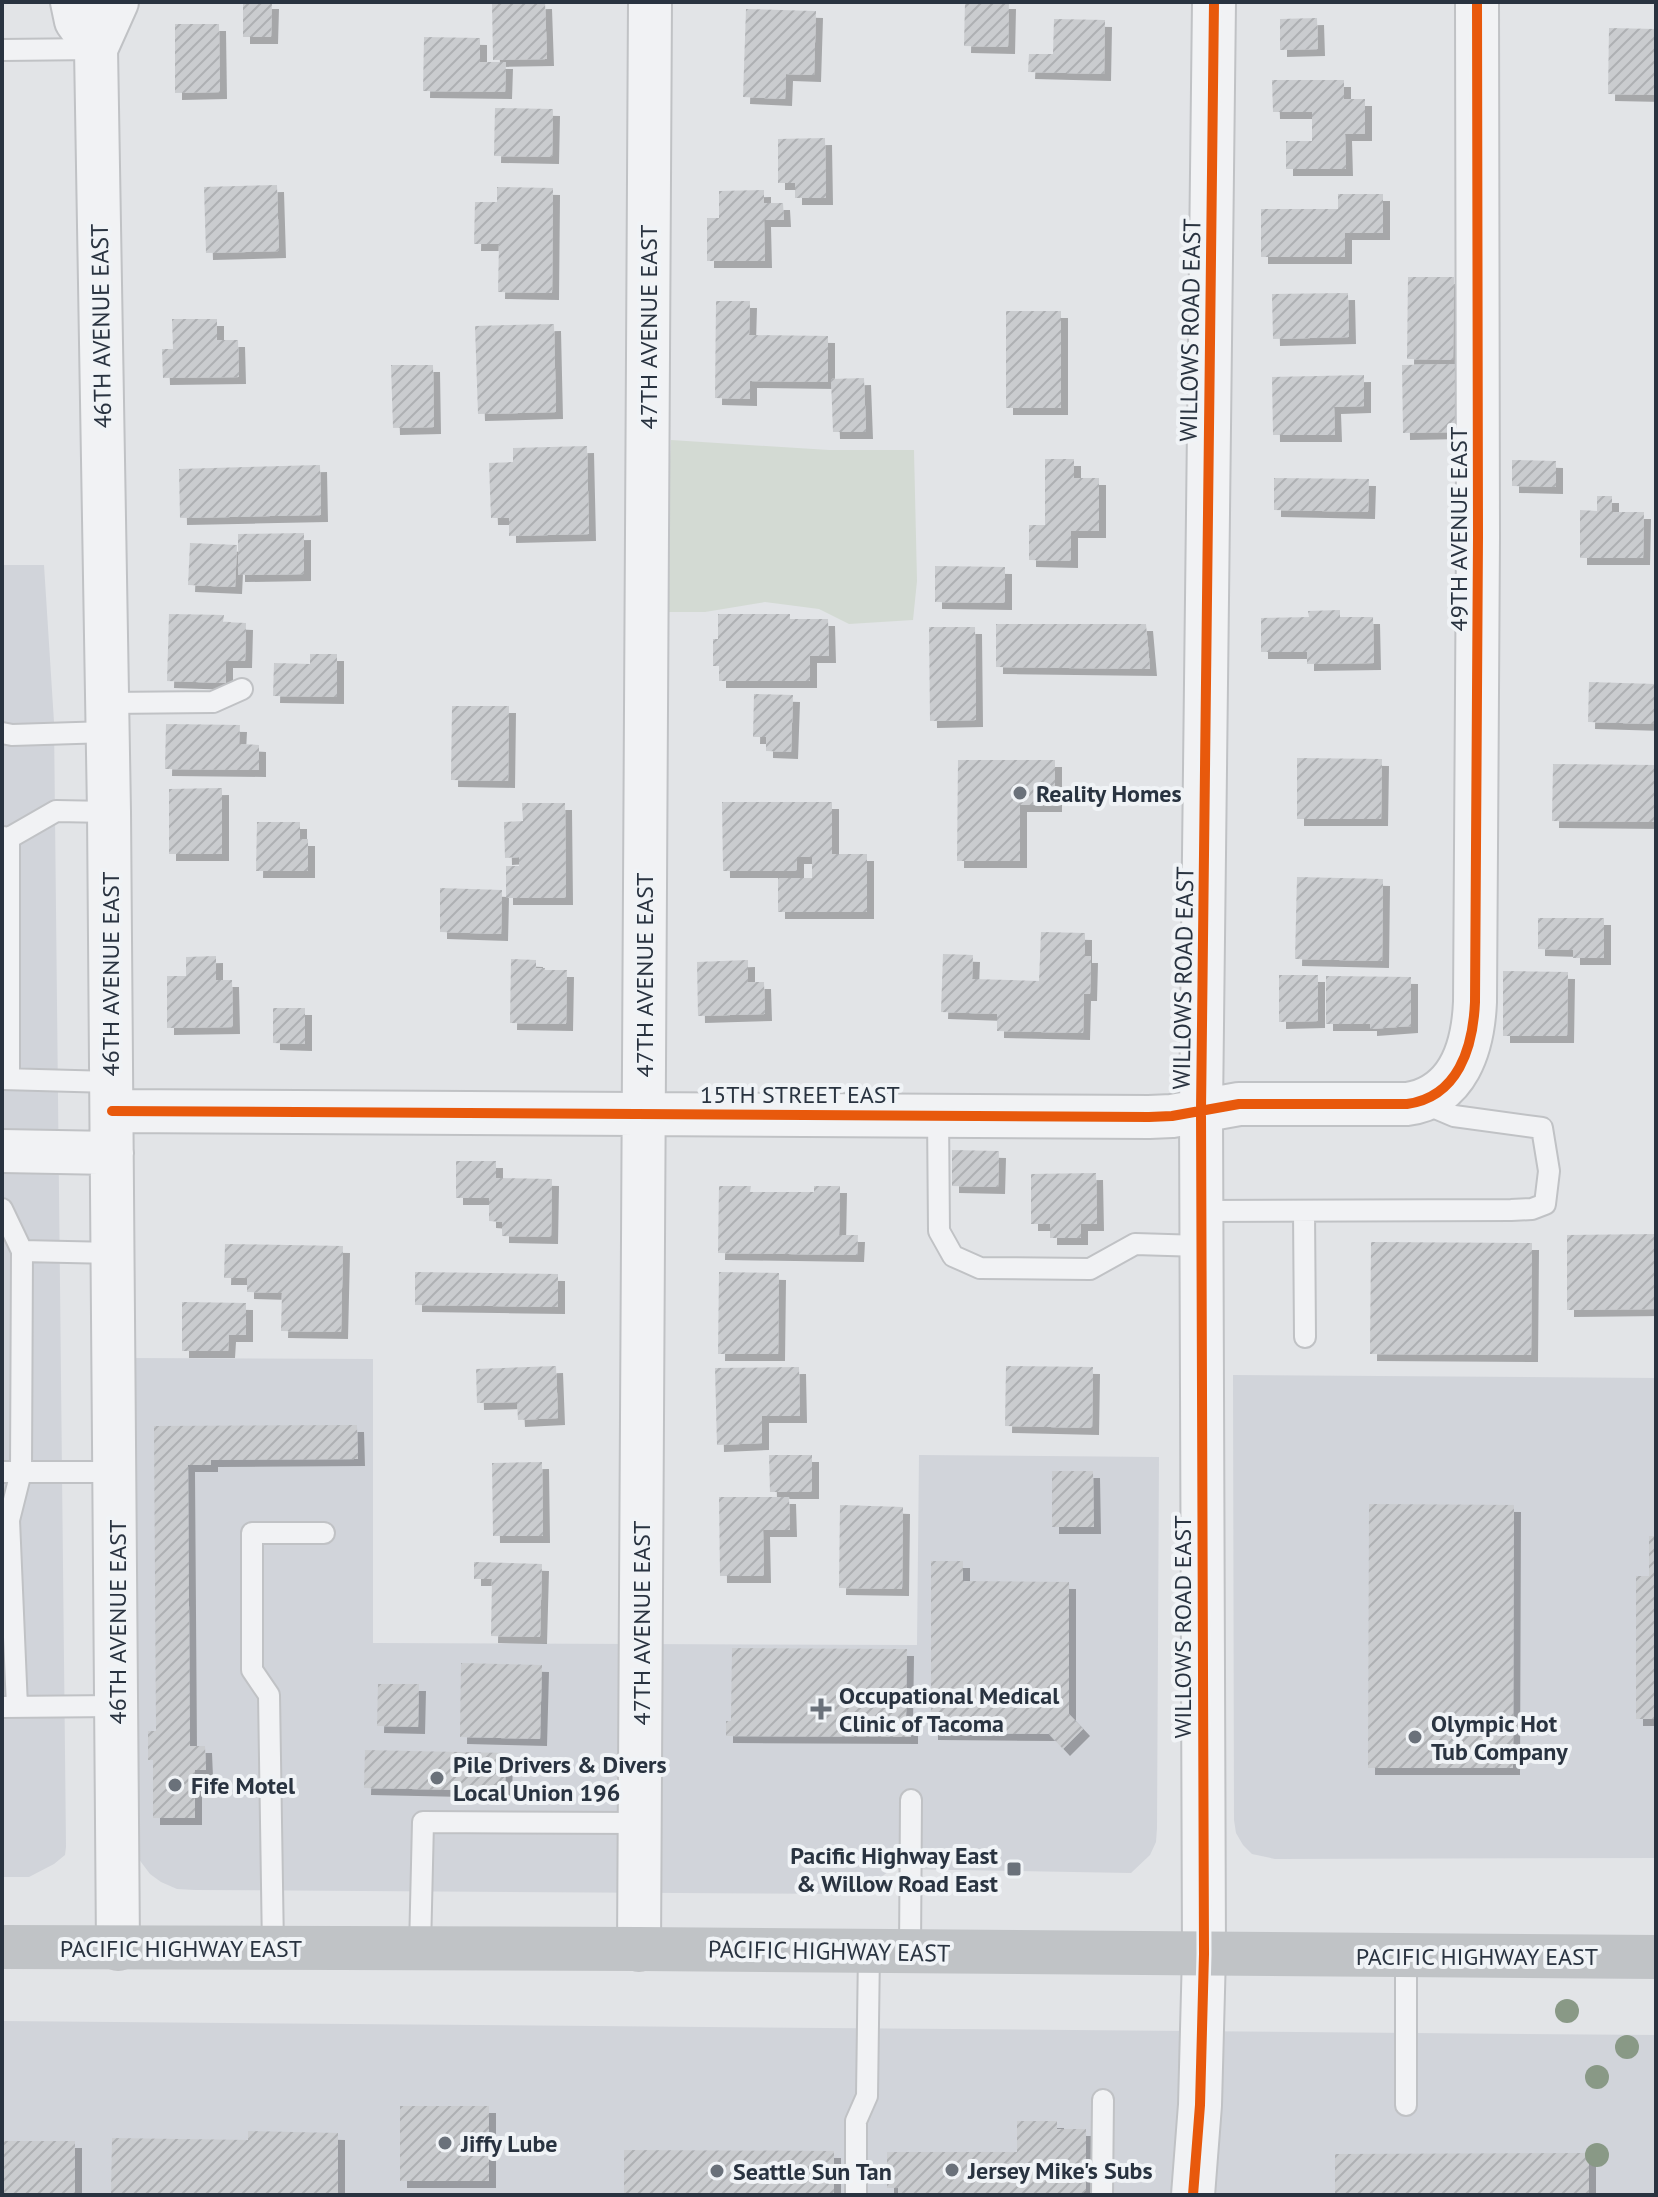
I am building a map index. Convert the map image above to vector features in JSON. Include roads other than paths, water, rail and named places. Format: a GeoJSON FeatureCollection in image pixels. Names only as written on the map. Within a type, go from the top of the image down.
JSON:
{"type":"FeatureCollection","features":[{"type":"Feature","properties":{"kind":"main road","name":"PACIFIC HIGHWAY EAST"},"geometry":{"type":"LineString","coordinates":[[2,1947],[1656,1957]]}},
{"type":"Feature","properties":{"kind":"street"},"geometry":{"type":"LineString","coordinates":[[72,2],[76,21],[96,49]]}},
{"type":"Feature","properties":{"kind":"street","name":"46TH AVENUE EAST"},"geometry":{"type":"LineString","coordinates":[[117,2],[96,49],[108,717],[118,1948]]}},
{"type":"Feature","properties":{"kind":"street","name":"47TH AVENUE EAST"},"geometry":{"type":"LineString","coordinates":[[639,1949],[650,2]]}},
{"type":"Feature","properties":{"kind":"street","name":"WILLOWS ROAD EAST"},"geometry":{"type":"LineString","coordinates":[[1193,2195],[1200,2105],[1204,1954],[1201,1110],[1214,2]]}},
{"type":"Feature","properties":{"kind":"street","name":"49TH AVENUE EAST"},"geometry":{"type":"LineString","coordinates":[[1421,1102],[1435,1096],[1450,1083],[1464,1055],[1474,1011],[1477,871],[1477,2]]}},
{"type":"Feature","properties":{"kind":"street","name":"15TH STREET EAST"},"geometry":{"type":"LineString","coordinates":[[111,1097],[643,1113],[1149,1117],[1252,1103],[1391,1105],[1421,1102]]}},
{"type":"Feature","properties":{"kind":"street"},"geometry":{"type":"LineString","coordinates":[[2,1151],[112,1153]]}},
{"type":"Feature","properties":{"kind":"lane"},"geometry":{"type":"LineString","coordinates":[[2,50],[96,49]]}},
{"type":"Feature","properties":{"kind":"lane"},"geometry":{"type":"LineString","coordinates":[[2,733],[12,735],[213,702],[242,689]]}},
{"type":"Feature","properties":{"kind":"lane"},"geometry":{"type":"LineString","coordinates":[[109,812],[56,811],[5,838],[6,1079],[111,1097]]}},
{"type":"Feature","properties":{"kind":"lane"},"geometry":{"type":"LineString","coordinates":[[938,1115],[939,1231],[953,1256],[980,1268],[1090,1269],[1135,1244],[1304,1211],[1511,1210],[1532,1209],[1545,1204],[1549,1171],[1542,1128],[1454,1116],[1421,1102]]}},
{"type":"Feature","properties":{"kind":"lane"},"geometry":{"type":"LineString","coordinates":[[2,1209],[22,1251],[9,1520],[9,1707],[117,1706]]}},
{"type":"Feature","properties":{"kind":"lane"},"geometry":{"type":"LineString","coordinates":[[1304,1211],[1305,1337]]}},
{"type":"Feature","properties":{"kind":"lane"},"geometry":{"type":"LineString","coordinates":[[22,1251],[113,1253]]}},
{"type":"Feature","properties":{"kind":"lane"},"geometry":{"type":"LineString","coordinates":[[11,1472],[116,1472]]}},
{"type":"Feature","properties":{"kind":"lane"},"geometry":{"type":"LineString","coordinates":[[273,1948],[269,1695],[252,1670],[252,1533],[324,1533]]}},
{"type":"Feature","properties":{"kind":"lane"},"geometry":{"type":"LineString","coordinates":[[856,2195],[856,2121],[867,2096],[911,1800]]}},
{"type":"Feature","properties":{"kind":"lane"},"geometry":{"type":"LineString","coordinates":[[420,1949],[423,1822],[640,1823]]}},
{"type":"Feature","properties":{"kind":"lane"},"geometry":{"type":"LineString","coordinates":[[1406,1955],[1406,2105]]}},
{"type":"Feature","properties":{"kind":"lane"},"geometry":{"type":"LineString","coordinates":[[1102,2195],[1103,2100]]}},
{"type":"Feature","properties":{"kind":"place","name":"Reality Homes"},"geometry":{"type":"Point","coordinates":[1020,793]}},
{"type":"Feature","properties":{"kind":"place","name":"Occupational Medical Clinic of Tacoma"},"geometry":{"type":"Point","coordinates":[821,1709]}},
{"type":"Feature","properties":{"kind":"place","name":"Olympic Hot Tub Company"},"geometry":{"type":"Point","coordinates":[1415,1737]}},
{"type":"Feature","properties":{"kind":"place","name":"Pile Drivers & Divers Local Union 196"},"geometry":{"type":"Point","coordinates":[437,1778]}},
{"type":"Feature","properties":{"kind":"place","name":"Fife Motel"},"geometry":{"type":"Point","coordinates":[175,1785]}},
{"type":"Feature","properties":{"kind":"place","name":"Pacific Highway East & Willow Road East"},"geometry":{"type":"Point","coordinates":[1014,1869]}},
{"type":"Feature","properties":{"kind":"place","name":"Jiffy Lube"},"geometry":{"type":"Point","coordinates":[445,2143]}},
{"type":"Feature","properties":{"kind":"place","name":"Jersey Mike's Subs"},"geometry":{"type":"Point","coordinates":[952,2170]}},
{"type":"Feature","properties":{"kind":"place","name":"Seattle Sun Tan"},"geometry":{"type":"Point","coordinates":[717,2171]}}]}
